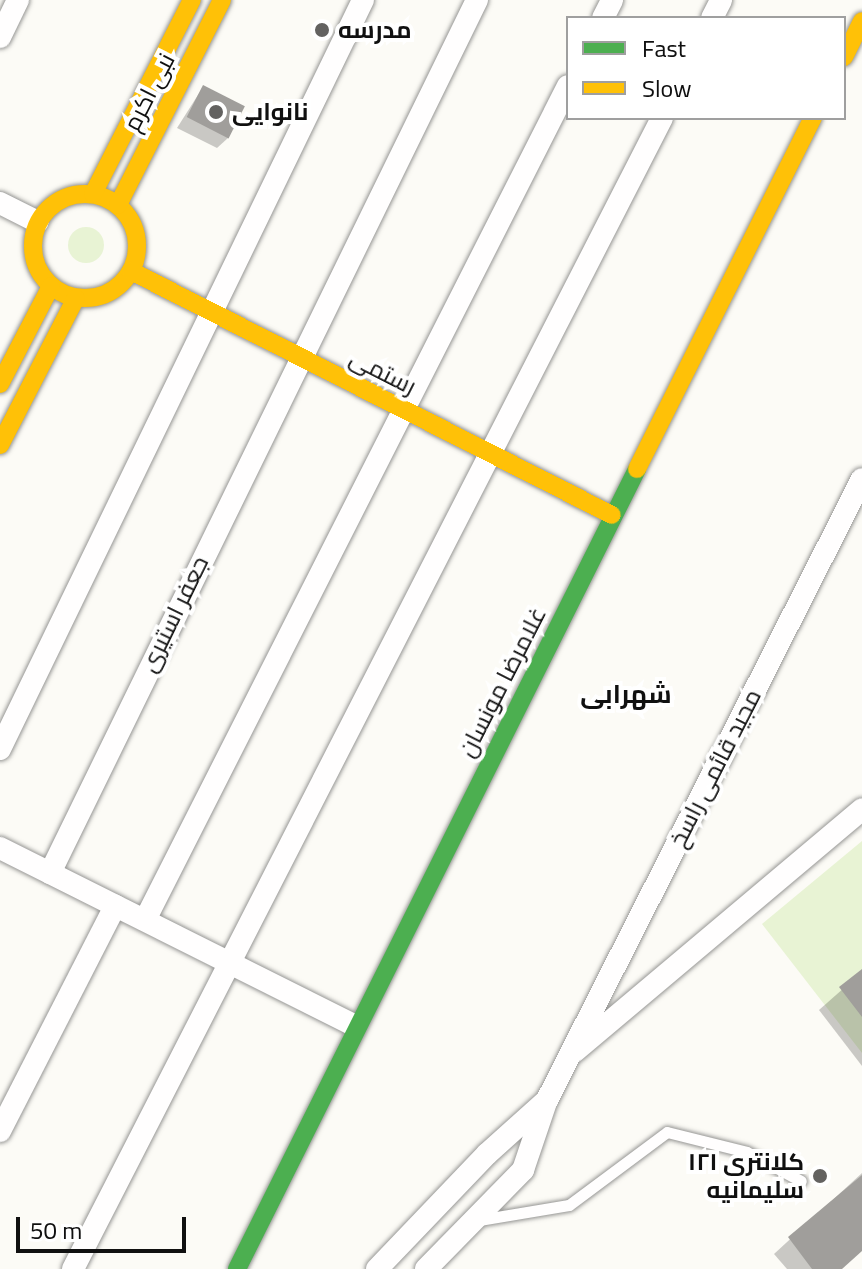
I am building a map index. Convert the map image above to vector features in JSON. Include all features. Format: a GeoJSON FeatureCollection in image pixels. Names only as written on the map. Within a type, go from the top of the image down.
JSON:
{"type":"FeatureCollection","features":[{"type":"Feature","properties":{"kind":"street"},"geometry":{"type":"LineString","coordinates":[[0,37],[18,0]]}},
{"type":"Feature","properties":{"kind":"street","name":"نبی اکرم"},"geometry":{"type":"LineString","coordinates":[[93,194],[192,0]]}},
{"type":"Feature","properties":{"kind":"street","name":"نبی اکرم"},"geometry":{"type":"LineString","coordinates":[[118,205],[222,0]]}},
{"type":"Feature","properties":{"kind":"street"},"geometry":{"type":"LineString","coordinates":[[0,749],[363,0]]}},
{"type":"Feature","properties":{"kind":"street","name":"جعفر استیری"},"geometry":{"type":"LineString","coordinates":[[50,873],[299,355],[477,0]]}},
{"type":"Feature","properties":{"kind":"street"},"geometry":{"type":"LineString","coordinates":[[846,53],[862,21]]}},
{"type":"Feature","properties":{"kind":"street"},"geometry":{"type":"LineString","coordinates":[[145,920],[566,90]]}},
{"type":"Feature","properties":{"kind":"street"},"geometry":{"type":"LineString","coordinates":[[73,1269],[227,962],[492,454],[661,120]]}},
{"type":"Feature","properties":{"kind":"street","name":"غلامرضا مونسان"},"geometry":{"type":"LineString","coordinates":[[237,1269],[355,1026],[812,120]]}},
{"type":"Feature","properties":{"kind":"street"},"geometry":{"type":"LineString","coordinates":[[93,194],[118,205],[136,236],[131,271],[107,293],[76,298],[51,286],[33,256],[38,222],[61,199],[93,194]]}},
{"type":"Feature","properties":{"kind":"street"},"geometry":{"type":"LineString","coordinates":[[0,203],[38,222]]}},
{"type":"Feature","properties":{"kind":"street","name":"رستمی"},"geometry":{"type":"LineString","coordinates":[[131,271],[612,515]]}},
{"type":"Feature","properties":{"kind":"street"},"geometry":{"type":"LineString","coordinates":[[0,384],[51,286]]}},
{"type":"Feature","properties":{"kind":"street"},"geometry":{"type":"LineString","coordinates":[[0,445],[76,298]]}},
{"type":"Feature","properties":{"kind":"street","name":"مجید قائمی راسخ"},"geometry":{"type":"LineString","coordinates":[[547,1100],[862,479]]}},
{"type":"Feature","properties":{"kind":"street"},"geometry":{"type":"LineString","coordinates":[[568,1057],[862,809]]}},
{"type":"Feature","properties":{"kind":"street"},"geometry":{"type":"LineString","coordinates":[[1,850],[355,1026]]}},
{"type":"Feature","properties":{"kind":"street"},"geometry":{"type":"LineString","coordinates":[[0,1131],[115,906]]}},
{"type":"Feature","properties":{"kind":"street"},"geometry":{"type":"LineString","coordinates":[[426,1269],[523,1170],[547,1100]]}},
{"type":"Feature","properties":{"kind":"street"},"geometry":{"type":"LineString","coordinates":[[377,1269],[487,1154],[547,1100]]}},
{"type":"Feature","properties":{"kind":"lane"},"geometry":{"type":"LineString","coordinates":[[470,1222],[569,1205],[667,1132],[747,1152],[801,1181]]}},
{"type":"Feature","properties":{"kind":"green space"},"geometry":{"type":"Polygon","coordinates":[[[86,227],[99,232],[104,245],[99,258],[86,263],[73,258],[68,245],[73,232],[86,227]]]}},
{"type":"Feature","properties":{"kind":"green space"},"geometry":{"type":"Polygon","coordinates":[[[862,841],[862,1053],[762,924],[862,841]]]}},
{"type":"Feature","properties":{"kind":"building","name":"نانوایی"},"geometry":{"type":"Polygon","coordinates":[[[203,85],[245,106],[229,138],[187,117],[203,85]]]}},
{"type":"Feature","properties":{"kind":"building"},"geometry":{"type":"Polygon","coordinates":[[[862,969],[862,1017],[839,987],[862,969]]]}},
{"type":"Feature","properties":{"kind":"building"},"geometry":{"type":"Polygon","coordinates":[[[862,1175],[862,1251],[842,1269],[812,1269],[788,1237],[862,1175]]]}},
{"type":"Feature","properties":{"kind":"traffic: fast"},"geometry":{"type":"LineString","coordinates":[[237,1269],[637,469]]}},
{"type":"Feature","properties":{"kind":"traffic: slow"},"geometry":{"type":"LineString","coordinates":[[93,194],[192,0]]}},
{"type":"Feature","properties":{"kind":"traffic: slow"},"geometry":{"type":"LineString","coordinates":[[118,205],[222,0]]}},
{"type":"Feature","properties":{"kind":"traffic: slow"},"geometry":{"type":"LineString","coordinates":[[846,53],[862,21]]}},
{"type":"Feature","properties":{"kind":"traffic: slow"},"geometry":{"type":"LineString","coordinates":[[637,469],[812,120]]}},
{"type":"Feature","properties":{"kind":"traffic: slow"},"geometry":{"type":"LineString","coordinates":[[85,194],[105,198],[122,209],[133,226],[137,246],[133,266],[122,283],[105,294],[85,298],[65,294],[48,283],[37,266],[33,246],[37,226],[48,209],[65,198],[85,194]]}},
{"type":"Feature","properties":{"kind":"traffic: slow"},"geometry":{"type":"LineString","coordinates":[[131,271],[612,515]]}},
{"type":"Feature","properties":{"kind":"traffic: slow"},"geometry":{"type":"LineString","coordinates":[[0,384],[51,286]]}},
{"type":"Feature","properties":{"kind":"traffic: slow"},"geometry":{"type":"LineString","coordinates":[[0,445],[76,298]]}},
{"type":"Feature","properties":{"kind":"place","name":"مدرسه"},"geometry":{"type":"Point","coordinates":[322,30]}},
{"type":"Feature","properties":{"kind":"place","name":"نانوایی"},"geometry":{"type":"Point","coordinates":[216,112]}},
{"type":"Feature","properties":{"kind":"place","name":"كلانتری ١٢١ سلیمانیه"},"geometry":{"type":"Point","coordinates":[820,1176]}},
{"type":"Feature","properties":{"kind":"district","name":"شهرابی"},"geometry":{"type":"Point","coordinates":[626,694]}}]}
